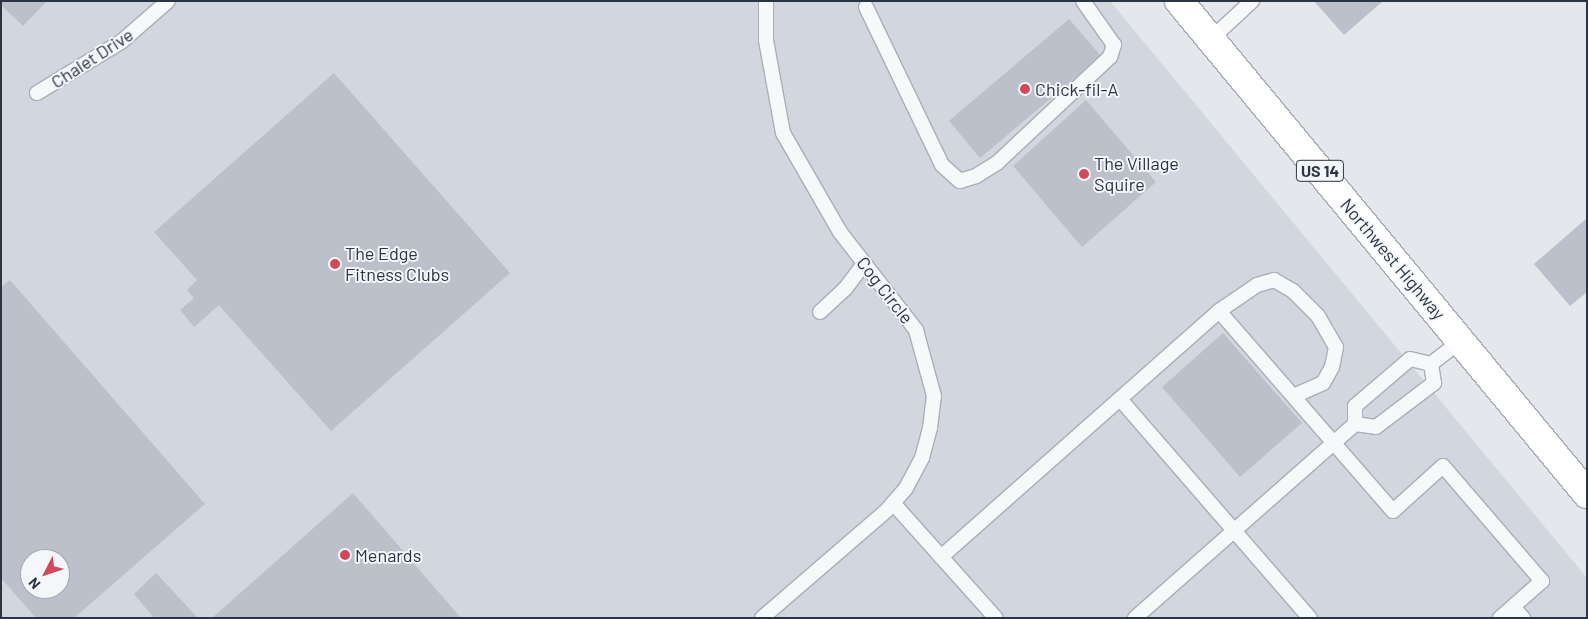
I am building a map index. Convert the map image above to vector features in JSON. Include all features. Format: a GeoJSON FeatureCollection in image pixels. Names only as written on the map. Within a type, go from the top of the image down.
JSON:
{"type":"FeatureCollection","features":[{"type":"Feature","properties":{"kind":"main road","name":"Northwest Highway"},"geometry":{"type":"LineString","coordinates":[[1180,1],[1587,494]]}},
{"type":"Feature","properties":{"kind":"lane","name":"Chalet Drive"},"geometry":{"type":"LineString","coordinates":[[36,93],[121,42],[168,1]]}},
{"type":"Feature","properties":{"kind":"lane","name":"Cog Circle"},"geometry":{"type":"LineString","coordinates":[[762,618],[893,503],[906,488],[922,458],[930,428],[934,396],[916,330],[840,232],[783,134],[766,40],[766,1]]}},
{"type":"Feature","properties":{"kind":"lane"},"geometry":{"type":"LineString","coordinates":[[866,7],[942,165],[960,181],[976,176],[998,162],[1110,57],[1114,45],[1083,1]]}},
{"type":"Feature","properties":{"kind":"lane"},"geometry":{"type":"LineString","coordinates":[[1211,40],[1252,1]]}},
{"type":"Feature","properties":{"kind":"lane"},"geometry":{"type":"LineString","coordinates":[[820,312],[845,289],[864,264]]}},
{"type":"Feature","properties":{"kind":"lane"},"geometry":{"type":"LineString","coordinates":[[940,557],[1219,311],[1257,285],[1274,280],[1293,291],[1318,316],[1336,347],[1332,367],[1323,383],[1294,396]]}},
{"type":"Feature","properties":{"kind":"lane"},"geometry":{"type":"LineString","coordinates":[[1219,311],[1335,442],[1393,511],[1443,466],[1542,581],[1500,618]]}},
{"type":"Feature","properties":{"kind":"lane"},"geometry":{"type":"LineString","coordinates":[[1431,364],[1460,341]]}},
{"type":"Feature","properties":{"kind":"lane"},"geometry":{"type":"LineString","coordinates":[[1140,616],[1355,424],[1355,406],[1410,359],[1431,364]]}},
{"type":"Feature","properties":{"kind":"lane"},"geometry":{"type":"LineString","coordinates":[[1355,424],[1376,427],[1434,382],[1431,364]]}},
{"type":"Feature","properties":{"kind":"lane"},"geometry":{"type":"LineString","coordinates":[[1120,399],[1310,618]]}},
{"type":"Feature","properties":{"kind":"lane"},"geometry":{"type":"LineString","coordinates":[[893,503],[996,618]]}},
{"type":"Feature","properties":{"kind":"lane"},"geometry":{"type":"LineString","coordinates":[[1513,607],[1523,618]]}},
{"type":"Feature","properties":{"kind":"shaded area"},"geometry":{"type":"Polygon","coordinates":[[[1,1],[1110,1],[1587,578],[1587,618],[1,618],[1,1]]]}},
{"type":"Feature","properties":{"kind":"building"},"geometry":{"type":"Polygon","coordinates":[[[1,1],[47,1],[23,26],[1,5],[1,1]]]}},
{"type":"Feature","properties":{"kind":"building"},"geometry":{"type":"Polygon","coordinates":[[[1314,1],[1383,1],[1344,35],[1314,1]]]}},
{"type":"Feature","properties":{"kind":"building","name":"Chick-fil-A"},"geometry":{"type":"Polygon","coordinates":[[[1069,19],[1101,56],[980,158],[949,121],[1069,19]]]}},
{"type":"Feature","properties":{"kind":"building"},"geometry":{"type":"Polygon","coordinates":[[[334,73],[510,273],[331,431],[219,305],[194,327],[180,310],[194,298],[187,290],[197,280],[154,232],[334,73]]]}},
{"type":"Feature","properties":{"kind":"building","name":"The Village Squire"},"geometry":{"type":"Polygon","coordinates":[[[1086,100],[1156,182],[1082,247],[1013,166],[1086,100]]]}},
{"type":"Feature","properties":{"kind":"building"},"geometry":{"type":"Polygon","coordinates":[[[1587,218],[1587,292],[1570,306],[1534,264],[1587,218]]]}},
{"type":"Feature","properties":{"kind":"building"},"geometry":{"type":"Polygon","coordinates":[[[10,280],[205,504],[74,618],[36,618],[1,578],[1,287],[10,280]]]}},
{"type":"Feature","properties":{"kind":"building"},"geometry":{"type":"Polygon","coordinates":[[[1223,333],[1302,423],[1240,477],[1162,387],[1223,333]]]}},
{"type":"Feature","properties":{"kind":"building","name":"Menards"},"geometry":{"type":"Polygon","coordinates":[[[353,493],[461,618],[212,618],[353,493]]]}},
{"type":"Feature","properties":{"kind":"building"},"geometry":{"type":"Polygon","coordinates":[[[156,573],[198,618],[154,618],[134,594],[156,573]]]}},
{"type":"Feature","properties":{"kind":"place","name":"Chick-fil-A"},"geometry":{"type":"Point","coordinates":[1025,89]}},
{"type":"Feature","properties":{"kind":"place","name":"The Village Squire"},"geometry":{"type":"Point","coordinates":[1084,174]}},
{"type":"Feature","properties":{"kind":"place","name":"The Edge Fitness Clubs"},"geometry":{"type":"Point","coordinates":[335,264]}},
{"type":"Feature","properties":{"kind":"place","name":"Menards"},"geometry":{"type":"Point","coordinates":[345,555]}}]}
